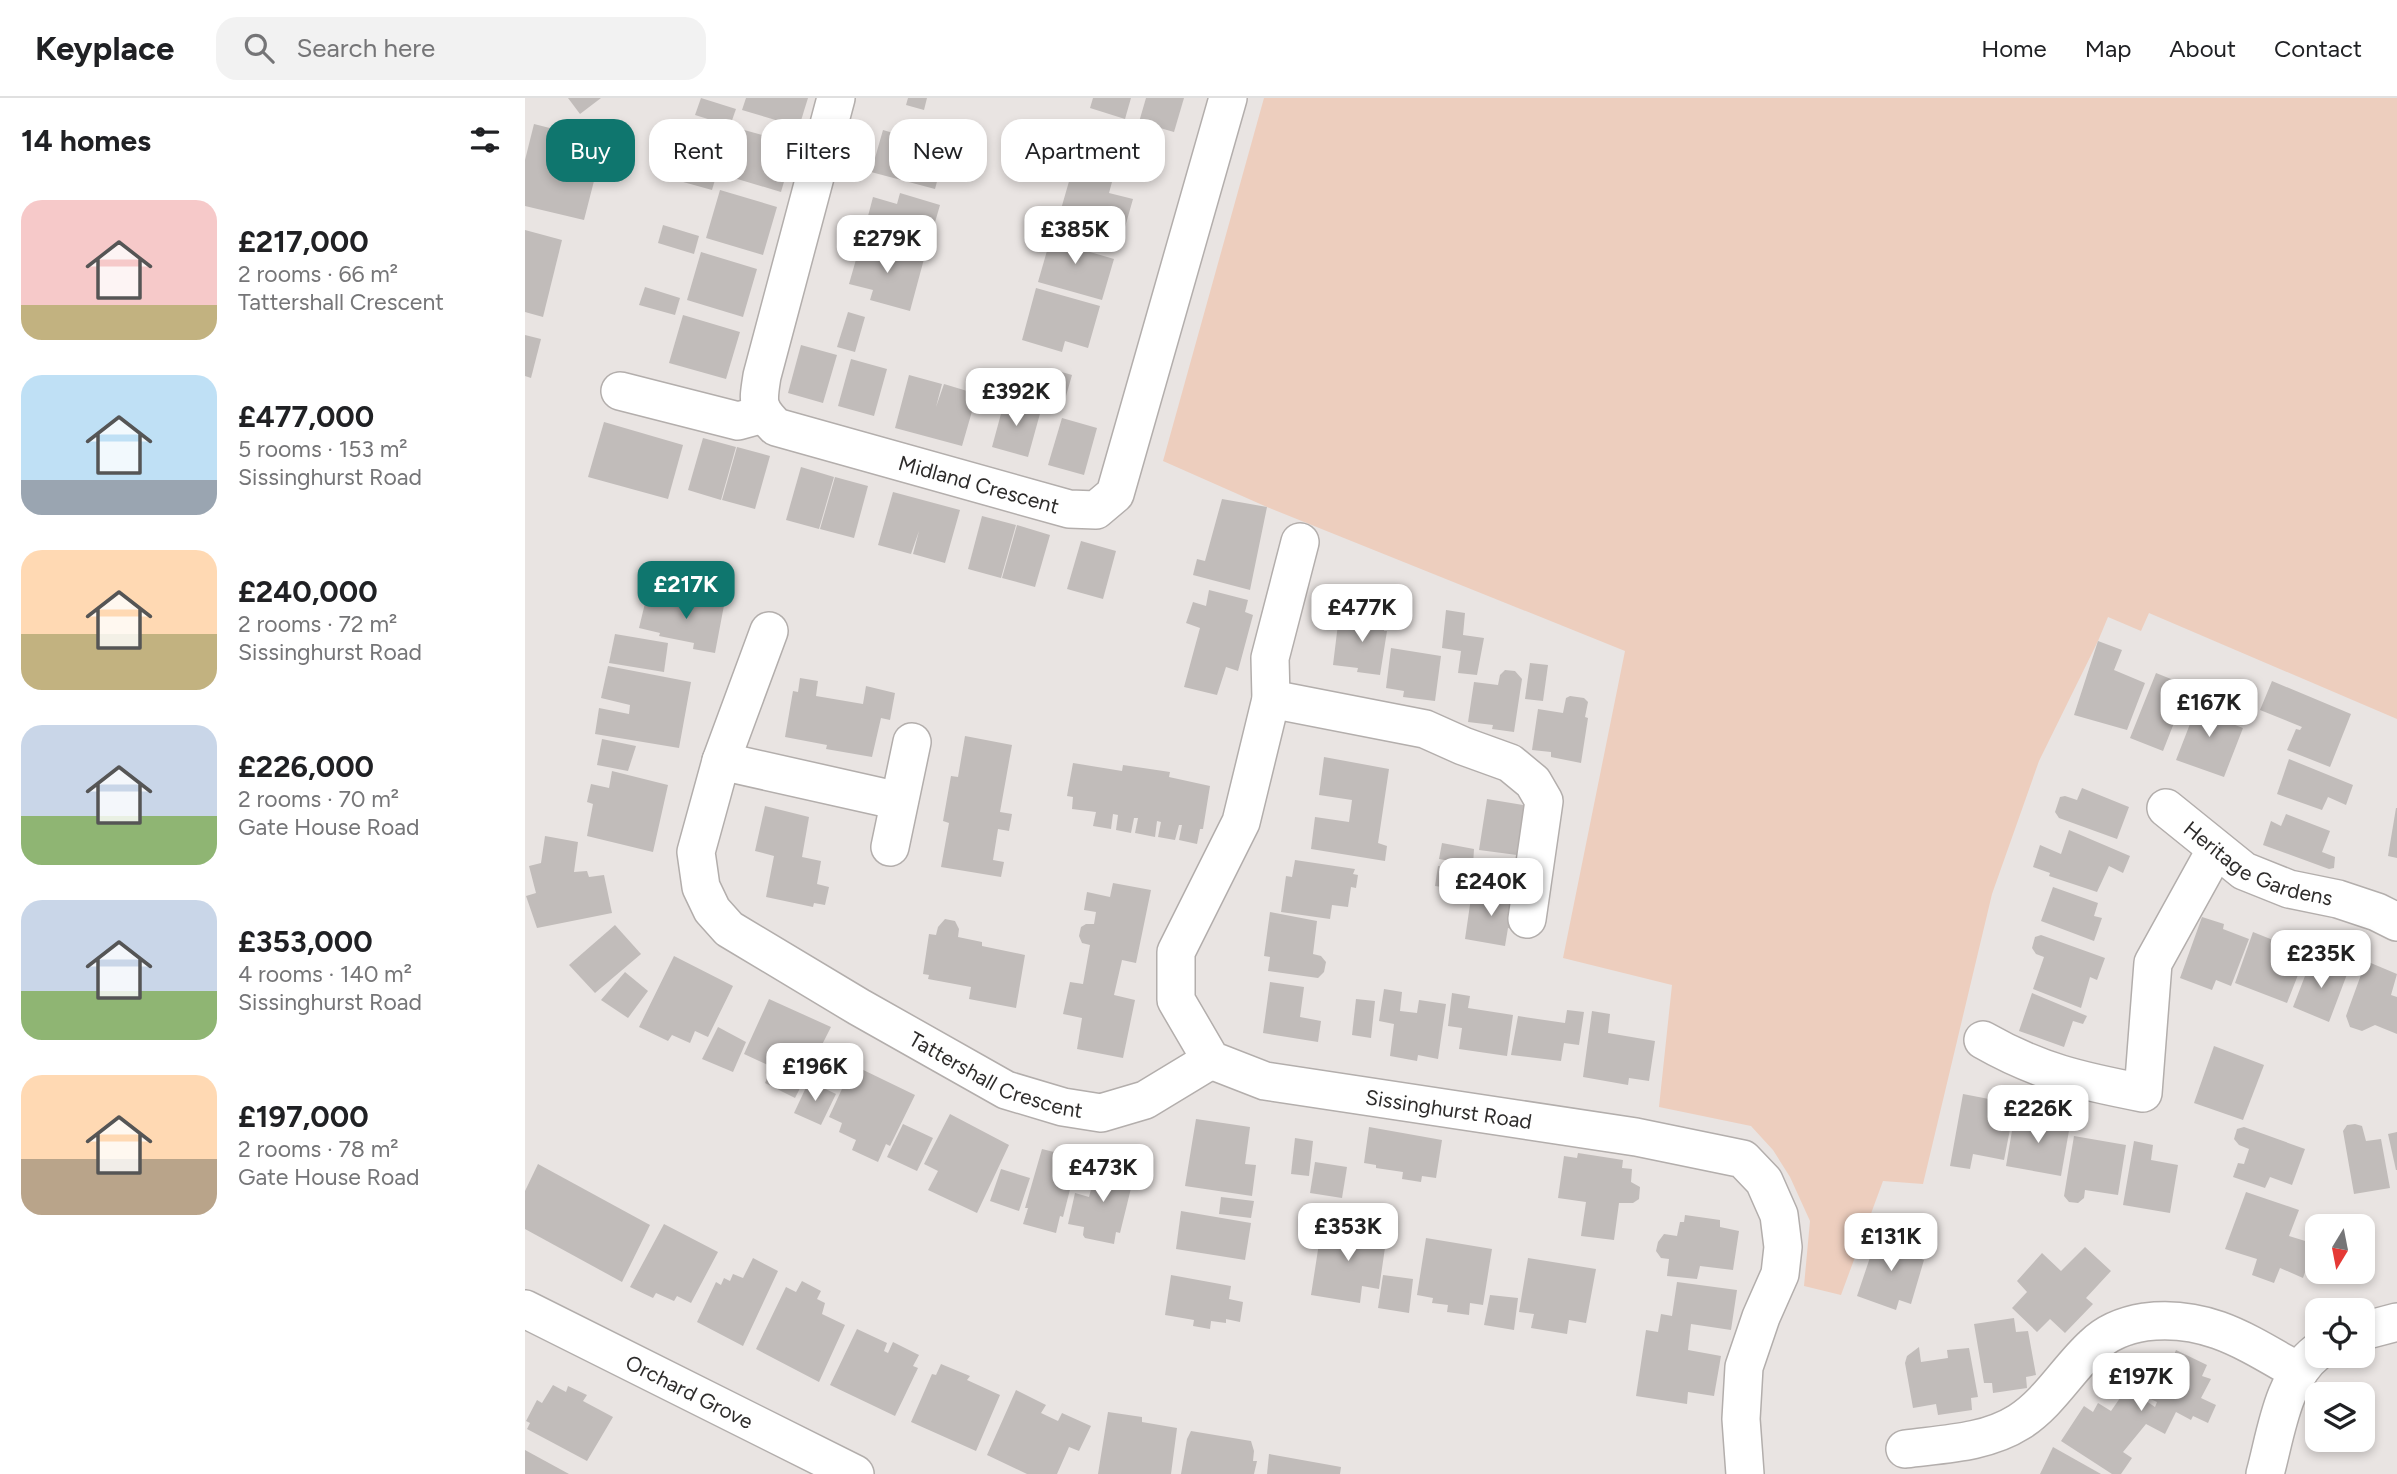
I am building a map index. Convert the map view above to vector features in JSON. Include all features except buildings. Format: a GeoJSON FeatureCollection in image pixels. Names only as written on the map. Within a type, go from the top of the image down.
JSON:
{"type":"FeatureCollection","features":[{"type":"Feature","properties":{"kind":"street"},"geometry":{"type":"LineString","coordinates":[[619,391],[738,421],[763,414],[758,404],[762,376],[836,98]]}},
{"type":"Feature","properties":{"kind":"street","name":"Midland Crescent"},"geometry":{"type":"LineString","coordinates":[[763,414],[776,427],[1069,509],[1096,510],[1115,494],[1228,98]]}},
{"type":"Feature","properties":{"kind":"street"},"geometry":{"type":"LineString","coordinates":[[1211,1060],[1176,1000],[1176,952],[1241,822],[1271,699],[1270,658],[1300,542]]}},
{"type":"Feature","properties":{"kind":"street","name":"Tattershall Crescent"},"geometry":{"type":"LineString","coordinates":[[769,631],[722,761],[696,852],[701,887],[712,910],[729,929],[859,1007],[1006,1090],[1063,1107],[1101,1113],[1145,1100],[1211,1060]]}},
{"type":"Feature","properties":{"kind":"street"},"geometry":{"type":"LineString","coordinates":[[1271,699],[1425,729],[1510,763],[1533,782],[1544,801],[1527,919]]}},
{"type":"Feature","properties":{"kind":"street"},"geometry":{"type":"LineString","coordinates":[[890,847],[912,742]]}},
{"type":"Feature","properties":{"kind":"street"},"geometry":{"type":"LineString","coordinates":[[722,761],[899,801]]}},
{"type":"Feature","properties":{"kind":"street","name":"Heritage Gardens"},"geometry":{"type":"LineString","coordinates":[[2166,808],[2244,871],[2289,889],[2338,899],[2397,922]]}},
{"type":"Feature","properties":{"kind":"street"},"geometry":{"type":"LineString","coordinates":[[1983,1040],[2007,1054],[2057,1075],[2143,1093],[2153,962],[2216,849]]}},
{"type":"Feature","properties":{"kind":"street","name":"Sissinghurst Road"},"geometry":{"type":"LineString","coordinates":[[1211,1060],[1265,1081],[1636,1137],[1743,1159],[1764,1181],[1779,1215],[1783,1247],[1780,1274],[1761,1317],[1744,1367],[1741,1419],[1745,1474]]}},
{"type":"Feature","properties":{"kind":"street","name":"Orchard Grove"},"geometry":{"type":"LineString","coordinates":[[525,1309],[855,1474]]}},
{"type":"Feature","properties":{"kind":"street"},"geometry":{"type":"LineString","coordinates":[[1905,1449],[1987,1436],[2017,1423],[2042,1402],[2102,1338],[2138,1323],[2162,1320],[2203,1324],[2246,1342],[2305,1361]]}},
{"type":"Feature","properties":{"kind":"street"},"geometry":{"type":"LineString","coordinates":[[2375,1328],[2397,1322]]}},
{"type":"Feature","properties":{"kind":"street"},"geometry":{"type":"LineString","coordinates":[[2265,1474],[2284,1404],[2305,1367]]}},
{"type":"Feature","properties":{"kind":"shaded area"},"geometry":{"type":"Polygon","coordinates":[[[1264,98],[2397,98],[2397,719],[2149,613],[2141,631],[2108,617],[2039,761],[1992,894],[1923,1184],[1883,1181],[1841,1295],[1804,1286],[1810,1221],[1790,1177],[1773,1150],[1751,1126],[1659,1107],[1672,985],[1563,958],[1625,651],[1267,507],[1163,461],[1264,98]]]}}]}
